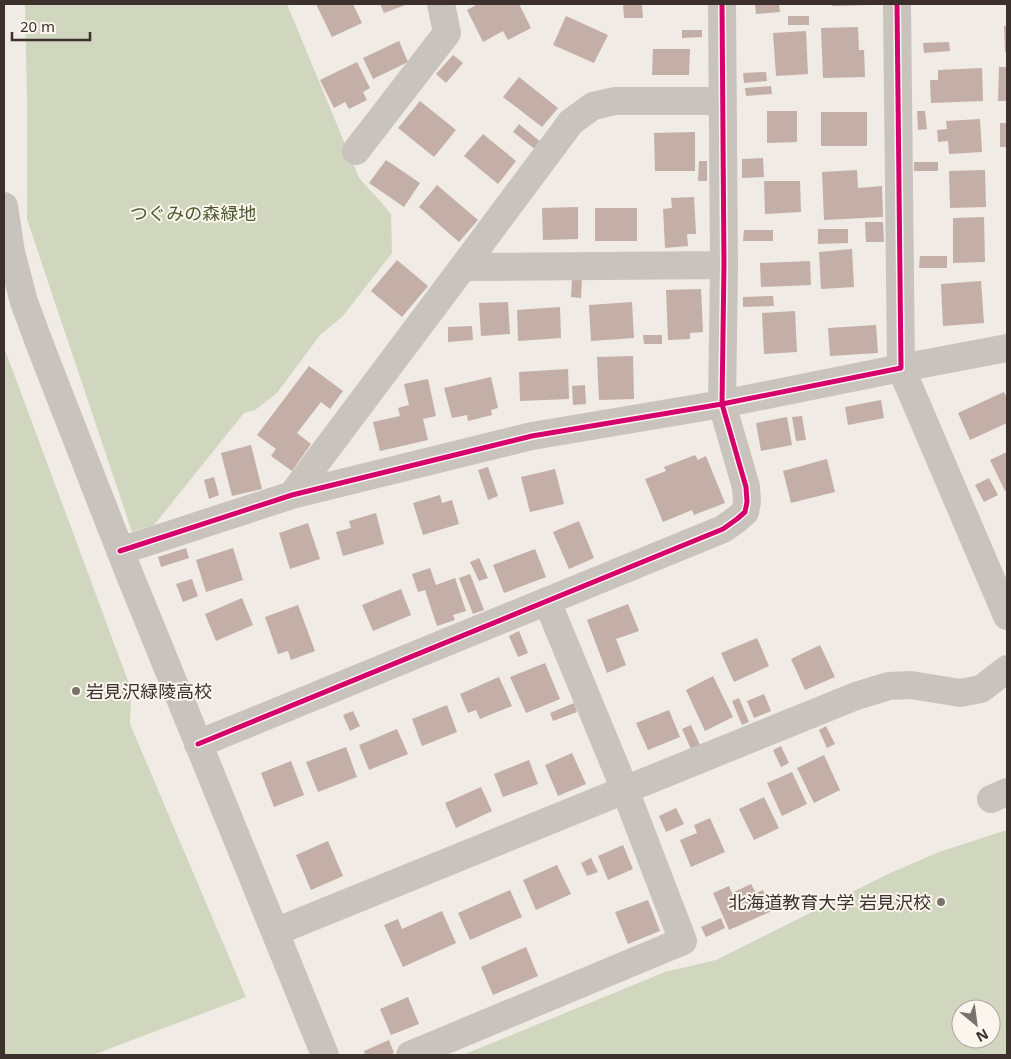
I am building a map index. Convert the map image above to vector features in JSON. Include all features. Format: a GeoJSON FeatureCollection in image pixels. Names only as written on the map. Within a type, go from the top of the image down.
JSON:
{"type":"FeatureCollection","features":[{"type":"Feature","properties":{"kind":"street"},"geometry":{"type":"LineString","coordinates":[[356,152],[447,33],[441,4]]}},
{"type":"Feature","properties":{"kind":"street"},"geometry":{"type":"LineString","coordinates":[[198,744],[722,529],[745,512],[747,502],[746,487],[722,404],[724,265],[722,4]]}},
{"type":"Feature","properties":{"kind":"street"},"geometry":{"type":"LineString","coordinates":[[897,4],[901,368],[1007,616]]}},
{"type":"Feature","properties":{"kind":"street"},"geometry":{"type":"LineString","coordinates":[[292,495],[571,122],[593,106],[615,101],[723,101]]}},
{"type":"Feature","properties":{"kind":"street"},"geometry":{"type":"LineString","coordinates":[[4,206],[11,252],[24,302],[42,353],[120,551],[325,1055]]}},
{"type":"Feature","properties":{"kind":"street"},"geometry":{"type":"LineString","coordinates":[[463,267],[724,265]]}},
{"type":"Feature","properties":{"kind":"street"},"geometry":{"type":"LineString","coordinates":[[120,551],[292,495],[532,436],[722,404],[1007,348]]}},
{"type":"Feature","properties":{"kind":"street"},"geometry":{"type":"LineString","coordinates":[[410,1055],[683,941],[625,790],[547,601]]}},
{"type":"Feature","properties":{"kind":"street"},"geometry":{"type":"LineString","coordinates":[[275,932],[856,696],[889,686],[911,685],[960,693],[981,688],[1007,669]]}},
{"type":"Feature","properties":{"kind":"green space","name":"つぐみの森緑地"},"geometry":{"type":"Polygon","coordinates":[[[25,4],[287,4],[359,178],[391,214],[392,253],[343,316],[320,335],[277,393],[255,410],[244,413],[154,525],[132,532],[27,219],[25,4]]]}},
{"type":"Feature","properties":{"kind":"green space","name":"岩見沢緑陵高校"},"geometry":{"type":"Polygon","coordinates":[[[4,347],[131,689],[130,724],[246,997],[93,1055],[4,1055],[4,347]]]}},
{"type":"Feature","properties":{"kind":"green space","name":"北海道教育大学 岩見沢校"},"geometry":{"type":"Polygon","coordinates":[[[1007,830],[1007,1055],[463,1055],[665,972],[716,960],[888,874],[939,852],[1007,830]]]}},
{"type":"Feature","properties":{"kind":"building"},"geometry":{"type":"Polygon","coordinates":[[[316,4],[353,4],[362,23],[332,37],[316,4]]]}},
{"type":"Feature","properties":{"kind":"building"},"geometry":{"type":"Polygon","coordinates":[[[380,4],[408,4],[384,13],[380,4]]]}},
{"type":"Feature","properties":{"kind":"building"},"geometry":{"type":"Polygon","coordinates":[[[478,4],[519,4],[531,28],[508,40],[503,31],[483,42],[467,10],[478,4]]]}},
{"type":"Feature","properties":{"kind":"building"},"geometry":{"type":"Polygon","coordinates":[[[623,4],[642,4],[643,18],[624,18],[623,4]]]}},
{"type":"Feature","properties":{"kind":"building"},"geometry":{"type":"Polygon","coordinates":[[[755,4],[779,4],[780,12],[756,14],[755,4]]]}},
{"type":"Feature","properties":{"kind":"building"},"geometry":{"type":"Polygon","coordinates":[[[832,4],[870,4],[870,5],[832,6],[832,4]]]}},
{"type":"Feature","properties":{"kind":"building"},"geometry":{"type":"Polygon","coordinates":[[[566,16],[608,35],[594,63],[553,45],[566,16]]]}},
{"type":"Feature","properties":{"kind":"building"},"geometry":{"type":"Polygon","coordinates":[[[788,16],[809,16],[809,25],[788,25],[788,16]]]}},
{"type":"Feature","properties":{"kind":"building"},"geometry":{"type":"Polygon","coordinates":[[[1004,26],[1007,26],[1007,52],[1005,52],[1004,26]]]}},
{"type":"Feature","properties":{"kind":"building"},"geometry":{"type":"Polygon","coordinates":[[[858,27],[859,50],[864,50],[865,77],[823,78],[821,28],[858,27]]]}},
{"type":"Feature","properties":{"kind":"building"},"geometry":{"type":"Polygon","coordinates":[[[682,30],[702,30],[702,37],[682,38],[682,30]]]}},
{"type":"Feature","properties":{"kind":"building"},"geometry":{"type":"Polygon","coordinates":[[[806,31],[808,74],[776,76],[773,33],[806,31]]]}},
{"type":"Feature","properties":{"kind":"building"},"geometry":{"type":"Polygon","coordinates":[[[399,41],[408,62],[373,79],[363,58],[399,41]]]}},
{"type":"Feature","properties":{"kind":"building"},"geometry":{"type":"Polygon","coordinates":[[[949,42],[950,51],[924,53],[923,43],[949,42]]]}},
{"type":"Feature","properties":{"kind":"building"},"geometry":{"type":"Polygon","coordinates":[[[653,49],[690,49],[689,75],[652,75],[653,49]]]}},
{"type":"Feature","properties":{"kind":"building"},"geometry":{"type":"Polygon","coordinates":[[[453,55],[463,63],[446,83],[436,74],[453,55]]]}},
{"type":"Feature","properties":{"kind":"building"},"geometry":{"type":"Polygon","coordinates":[[[357,62],[370,88],[363,92],[367,100],[349,109],[345,102],[334,108],[320,80],[357,62]]]}},
{"type":"Feature","properties":{"kind":"building"},"geometry":{"type":"Polygon","coordinates":[[[999,67],[1007,67],[1007,101],[998,101],[999,67]]]}},
{"type":"Feature","properties":{"kind":"building"},"geometry":{"type":"Polygon","coordinates":[[[982,68],[983,101],[931,103],[930,80],[938,80],[938,70],[982,68]]]}},
{"type":"Feature","properties":{"kind":"building"},"geometry":{"type":"Polygon","coordinates":[[[766,72],[767,81],[744,83],[743,73],[766,72]]]}},
{"type":"Feature","properties":{"kind":"building"},"geometry":{"type":"Polygon","coordinates":[[[519,77],[558,108],[542,127],[503,97],[519,77]]]}},
{"type":"Feature","properties":{"kind":"building"},"geometry":{"type":"Polygon","coordinates":[[[771,86],[772,94],[746,96],[745,88],[771,86]]]}},
{"type":"Feature","properties":{"kind":"building"},"geometry":{"type":"Polygon","coordinates":[[[420,101],[456,130],[434,157],[398,128],[420,101]]]}},
{"type":"Feature","properties":{"kind":"building"},"geometry":{"type":"Polygon","coordinates":[[[767,111],[797,111],[797,142],[767,143],[767,111]]]}},
{"type":"Feature","properties":{"kind":"building"},"geometry":{"type":"Polygon","coordinates":[[[917,111],[925,111],[927,129],[918,130],[917,111]]]}},
{"type":"Feature","properties":{"kind":"building"},"geometry":{"type":"Polygon","coordinates":[[[821,112],[867,112],[867,146],[821,146],[821,112]]]}},
{"type":"Feature","properties":{"kind":"building"},"geometry":{"type":"Polygon","coordinates":[[[980,119],[982,152],[949,154],[948,141],[938,142],[937,130],[947,129],[946,121],[980,119]]]}},
{"type":"Feature","properties":{"kind":"building"},"geometry":{"type":"Polygon","coordinates":[[[1000,123],[1007,123],[1007,147],[1000,147],[1000,123]]]}},
{"type":"Feature","properties":{"kind":"building"},"geometry":{"type":"Polygon","coordinates":[[[519,124],[542,143],[536,150],[513,132],[519,124]]]}},
{"type":"Feature","properties":{"kind":"building"},"geometry":{"type":"Polygon","coordinates":[[[695,132],[695,171],[655,171],[654,133],[695,132]]]}},
{"type":"Feature","properties":{"kind":"building"},"geometry":{"type":"Polygon","coordinates":[[[483,134],[516,161],[498,184],[464,156],[483,134]]]}},
{"type":"Feature","properties":{"kind":"building"},"geometry":{"type":"Polygon","coordinates":[[[763,158],[764,177],[742,178],[742,159],[763,158]]]}},
{"type":"Feature","properties":{"kind":"building"},"geometry":{"type":"Polygon","coordinates":[[[386,160],[420,183],[404,207],[369,183],[386,160]]]}},
{"type":"Feature","properties":{"kind":"building"},"geometry":{"type":"Polygon","coordinates":[[[699,161],[707,161],[707,181],[698,181],[699,161]]]}},
{"type":"Feature","properties":{"kind":"building"},"geometry":{"type":"Polygon","coordinates":[[[914,162],[938,162],[938,171],[914,171],[914,162]]]}},
{"type":"Feature","properties":{"kind":"building"},"geometry":{"type":"Polygon","coordinates":[[[857,170],[858,188],[882,186],[883,217],[824,220],[822,172],[857,170]]]}},
{"type":"Feature","properties":{"kind":"building"},"geometry":{"type":"Polygon","coordinates":[[[985,170],[986,207],[950,208],[949,171],[985,170]]]}},
{"type":"Feature","properties":{"kind":"building"},"geometry":{"type":"Polygon","coordinates":[[[764,181],[800,181],[801,212],[765,214],[764,181]]]}},
{"type":"Feature","properties":{"kind":"building"},"geometry":{"type":"Polygon","coordinates":[[[437,185],[478,220],[459,242],[419,207],[437,185]]]}},
{"type":"Feature","properties":{"kind":"building"},"geometry":{"type":"Polygon","coordinates":[[[694,197],[696,234],[687,234],[688,246],[665,248],[663,209],[672,208],[671,198],[694,197]]]}},
{"type":"Feature","properties":{"kind":"building"},"geometry":{"type":"Polygon","coordinates":[[[578,207],[578,239],[543,240],[542,208],[578,207]]]}},
{"type":"Feature","properties":{"kind":"building"},"geometry":{"type":"Polygon","coordinates":[[[595,208],[637,208],[637,241],[595,241],[595,208]]]}},
{"type":"Feature","properties":{"kind":"building"},"geometry":{"type":"Polygon","coordinates":[[[984,217],[985,262],[953,263],[953,218],[984,217]]]}},
{"type":"Feature","properties":{"kind":"building"},"geometry":{"type":"Polygon","coordinates":[[[865,222],[883,222],[884,242],[866,242],[865,222]]]}},
{"type":"Feature","properties":{"kind":"building"},"geometry":{"type":"Polygon","coordinates":[[[818,229],[848,229],[848,243],[818,244],[818,229]]]}},
{"type":"Feature","properties":{"kind":"building"},"geometry":{"type":"Polygon","coordinates":[[[744,230],[773,230],[773,241],[743,241],[744,230]]]}},
{"type":"Feature","properties":{"kind":"building"},"geometry":{"type":"Polygon","coordinates":[[[852,249],[854,287],[821,289],[819,252],[852,249]]]}},
{"type":"Feature","properties":{"kind":"building"},"geometry":{"type":"Polygon","coordinates":[[[920,256],[947,256],[947,268],[919,268],[920,256]]]}},
{"type":"Feature","properties":{"kind":"building"},"geometry":{"type":"Polygon","coordinates":[[[397,260],[428,286],[402,317],[371,291],[397,260]]]}},
{"type":"Feature","properties":{"kind":"building"},"geometry":{"type":"Polygon","coordinates":[[[810,261],[811,285],[761,287],[760,263],[810,261]]]}},
{"type":"Feature","properties":{"kind":"building"},"geometry":{"type":"Polygon","coordinates":[[[582,278],[581,298],[571,297],[572,279],[582,278]]]}},
{"type":"Feature","properties":{"kind":"building"},"geometry":{"type":"Polygon","coordinates":[[[981,281],[984,323],[943,326],[941,284],[981,281]]]}},
{"type":"Feature","properties":{"kind":"building"},"geometry":{"type":"Polygon","coordinates":[[[701,289],[703,332],[690,333],[690,339],[668,340],[666,290],[701,289]]]}},
{"type":"Feature","properties":{"kind":"building"},"geometry":{"type":"Polygon","coordinates":[[[773,296],[774,306],[743,307],[743,297],[773,296]]]}},
{"type":"Feature","properties":{"kind":"building"},"geometry":{"type":"Polygon","coordinates":[[[508,302],[510,334],[481,336],[479,303],[508,302]]]}},
{"type":"Feature","properties":{"kind":"building"},"geometry":{"type":"Polygon","coordinates":[[[632,302],[634,338],[591,341],[589,305],[632,302]]]}},
{"type":"Feature","properties":{"kind":"building"},"geometry":{"type":"Polygon","coordinates":[[[560,307],[561,338],[518,341],[517,310],[560,307]]]}},
{"type":"Feature","properties":{"kind":"building"},"geometry":{"type":"Polygon","coordinates":[[[795,311],[797,352],[764,354],[762,313],[795,311]]]}},
{"type":"Feature","properties":{"kind":"building"},"geometry":{"type":"Polygon","coordinates":[[[876,325],[878,353],[830,356],[828,328],[876,325]]]}},
{"type":"Feature","properties":{"kind":"building"},"geometry":{"type":"Polygon","coordinates":[[[472,326],[473,340],[448,342],[448,327],[472,326]]]}},
{"type":"Feature","properties":{"kind":"building"},"geometry":{"type":"Polygon","coordinates":[[[643,335],[662,335],[662,344],[644,344],[643,335]]]}},
{"type":"Feature","properties":{"kind":"building"},"geometry":{"type":"Polygon","coordinates":[[[633,356],[634,399],[599,400],[597,357],[633,356]]]}},
{"type":"Feature","properties":{"kind":"building"},"geometry":{"type":"Polygon","coordinates":[[[309,366],[343,391],[330,409],[321,402],[297,433],[311,444],[292,471],[271,456],[276,449],[257,435],[309,366]]]}},
{"type":"Feature","properties":{"kind":"building"},"geometry":{"type":"Polygon","coordinates":[[[568,369],[569,399],[520,401],[519,372],[568,369]]]}},
{"type":"Feature","properties":{"kind":"building"},"geometry":{"type":"Polygon","coordinates":[[[491,377],[498,408],[491,410],[492,415],[468,421],[467,415],[452,418],[444,388],[491,377]]]}},
{"type":"Feature","properties":{"kind":"building"},"geometry":{"type":"Polygon","coordinates":[[[428,379],[436,416],[423,419],[428,440],[380,451],[373,422],[400,416],[398,408],[409,405],[404,384],[428,379]]]}},
{"type":"Feature","properties":{"kind":"building"},"geometry":{"type":"Polygon","coordinates":[[[585,385],[586,404],[573,405],[572,386],[585,385]]]}},
{"type":"Feature","properties":{"kind":"building"},"geometry":{"type":"Polygon","coordinates":[[[1004,392],[1007,399],[1007,423],[970,440],[958,413],[1004,392]]]}},
{"type":"Feature","properties":{"kind":"building"},"geometry":{"type":"Polygon","coordinates":[[[881,400],[884,418],[848,425],[845,407],[881,400]]]}},
{"type":"Feature","properties":{"kind":"building"},"geometry":{"type":"Polygon","coordinates":[[[802,416],[806,440],[796,441],[792,417],[802,416]]]}},
{"type":"Feature","properties":{"kind":"building"},"geometry":{"type":"Polygon","coordinates":[[[787,417],[792,445],[761,451],[756,423],[787,417]]]}},
{"type":"Feature","properties":{"kind":"building"},"geometry":{"type":"Polygon","coordinates":[[[251,445],[262,489],[232,496],[221,453],[251,445]]]}},
{"type":"Feature","properties":{"kind":"building"},"geometry":{"type":"Polygon","coordinates":[[[1007,452],[1007,490],[1005,491],[990,460],[1007,452]]]}},
{"type":"Feature","properties":{"kind":"building"},"geometry":{"type":"Polygon","coordinates":[[[695,455],[698,460],[706,456],[725,503],[694,515],[692,510],[663,522],[645,479],[666,471],[664,467],[695,455]]]}},
{"type":"Feature","properties":{"kind":"building"},"geometry":{"type":"Polygon","coordinates":[[[827,459],[835,492],[791,503],[783,471],[827,459]]]}},
{"type":"Feature","properties":{"kind":"building"},"geometry":{"type":"Polygon","coordinates":[[[488,467],[498,496],[488,500],[478,470],[488,467]]]}},
{"type":"Feature","properties":{"kind":"building"},"geometry":{"type":"Polygon","coordinates":[[[555,469],[564,504],[530,512],[521,477],[555,469]]]}},
{"type":"Feature","properties":{"kind":"building"},"geometry":{"type":"Polygon","coordinates":[[[214,477],[219,495],[209,499],[204,480],[214,477]]]}},
{"type":"Feature","properties":{"kind":"building"},"geometry":{"type":"Polygon","coordinates":[[[989,478],[998,495],[984,502],[975,485],[989,478]]]}},
{"type":"Feature","properties":{"kind":"building"},"geometry":{"type":"Polygon","coordinates":[[[440,495],[442,503],[452,500],[459,524],[423,535],[413,503],[440,495]]]}},
{"type":"Feature","properties":{"kind":"building"},"geometry":{"type":"Polygon","coordinates":[[[376,513],[384,544],[343,556],[336,532],[351,528],[349,521],[376,513]]]}},
{"type":"Feature","properties":{"kind":"building"},"geometry":{"type":"Polygon","coordinates":[[[579,521],[594,558],[569,569],[553,532],[579,521]]]}},
{"type":"Feature","properties":{"kind":"building"},"geometry":{"type":"Polygon","coordinates":[[[308,523],[320,559],[290,569],[279,533],[308,523]]]}},
{"type":"Feature","properties":{"kind":"building"},"geometry":{"type":"Polygon","coordinates":[[[186,548],[189,558],[161,567],[158,557],[186,548]]]}},
{"type":"Feature","properties":{"kind":"building"},"geometry":{"type":"Polygon","coordinates":[[[233,548],[243,580],[206,592],[196,560],[233,548]]]}},
{"type":"Feature","properties":{"kind":"building"},"geometry":{"type":"Polygon","coordinates":[[[535,549],[546,577],[504,593],[493,565],[535,549]]]}},
{"type":"Feature","properties":{"kind":"building"},"geometry":{"type":"Polygon","coordinates":[[[479,558],[488,578],[479,581],[470,562],[479,558]]]}},
{"type":"Feature","properties":{"kind":"building"},"geometry":{"type":"Polygon","coordinates":[[[430,568],[436,585],[455,578],[466,611],[453,615],[455,620],[437,626],[425,590],[418,592],[412,574],[430,568]]]}},
{"type":"Feature","properties":{"kind":"building"},"geometry":{"type":"Polygon","coordinates":[[[470,574],[484,610],[473,614],[459,578],[470,574]]]}},
{"type":"Feature","properties":{"kind":"building"},"geometry":{"type":"Polygon","coordinates":[[[192,579],[198,596],[183,602],[176,584],[192,579]]]}},
{"type":"Feature","properties":{"kind":"building"},"geometry":{"type":"Polygon","coordinates":[[[401,589],[411,615],[373,631],[362,605],[401,589]]]}},
{"type":"Feature","properties":{"kind":"building"},"geometry":{"type":"Polygon","coordinates":[[[242,598],[253,625],[216,641],[205,614],[242,598]]]}},
{"type":"Feature","properties":{"kind":"building"},"geometry":{"type":"Polygon","coordinates":[[[628,604],[639,631],[616,639],[626,665],[607,673],[587,620],[628,604]]]}},
{"type":"Feature","properties":{"kind":"building"},"geometry":{"type":"Polygon","coordinates":[[[298,605],[315,651],[291,660],[288,651],[278,654],[265,617],[298,605]]]}},
{"type":"Feature","properties":{"kind":"building"},"geometry":{"type":"Polygon","coordinates":[[[519,631],[528,653],[518,657],[509,636],[519,631]]]}},
{"type":"Feature","properties":{"kind":"building"},"geometry":{"type":"Polygon","coordinates":[[[757,638],[769,666],[734,682],[721,653],[757,638]]]}},
{"type":"Feature","properties":{"kind":"building"},"geometry":{"type":"Polygon","coordinates":[[[820,645],[835,677],[805,690],[791,659],[820,645]]]}},
{"type":"Feature","properties":{"kind":"building"},"geometry":{"type":"Polygon","coordinates":[[[545,663],[560,699],[526,713],[510,677],[545,663]]]}},
{"type":"Feature","properties":{"kind":"building"},"geometry":{"type":"Polygon","coordinates":[[[713,676],[733,717],[705,731],[686,690],[713,676]]]}},
{"type":"Feature","properties":{"kind":"building"},"geometry":{"type":"Polygon","coordinates":[[[499,677],[512,706],[480,719],[476,710],[468,713],[460,694],[499,677]]]}},
{"type":"Feature","properties":{"kind":"building"},"geometry":{"type":"Polygon","coordinates":[[[764,694],[771,711],[754,718],[747,701],[764,694]]]}},
{"type":"Feature","properties":{"kind":"building"},"geometry":{"type":"Polygon","coordinates":[[[739,698],[749,722],[742,725],[732,701],[739,698]]]}},
{"type":"Feature","properties":{"kind":"building"},"geometry":{"type":"Polygon","coordinates":[[[574,703],[577,712],[553,721],[550,713],[574,703]]]}},
{"type":"Feature","properties":{"kind":"building"},"geometry":{"type":"Polygon","coordinates":[[[447,705],[457,732],[422,746],[412,719],[447,705]]]}},
{"type":"Feature","properties":{"kind":"building"},"geometry":{"type":"Polygon","coordinates":[[[669,710],[680,737],[648,750],[636,723],[669,710]]]}},
{"type":"Feature","properties":{"kind":"building"},"geometry":{"type":"Polygon","coordinates":[[[353,711],[360,726],[350,731],[343,715],[353,711]]]}},
{"type":"Feature","properties":{"kind":"building"},"geometry":{"type":"Polygon","coordinates":[[[691,725],[700,745],[691,749],[682,729],[691,725]]]}},
{"type":"Feature","properties":{"kind":"building"},"geometry":{"type":"Polygon","coordinates":[[[826,726],[835,744],[827,748],[819,730],[826,726]]]}},
{"type":"Feature","properties":{"kind":"building"},"geometry":{"type":"Polygon","coordinates":[[[397,729],[408,754],[369,770],[359,745],[397,729]]]}},
{"type":"Feature","properties":{"kind":"building"},"geometry":{"type":"Polygon","coordinates":[[[781,746],[789,763],[781,767],[773,750],[781,746]]]}},
{"type":"Feature","properties":{"kind":"building"},"geometry":{"type":"Polygon","coordinates":[[[346,747],[357,777],[318,792],[306,762],[346,747]]]}},
{"type":"Feature","properties":{"kind":"building"},"geometry":{"type":"Polygon","coordinates":[[[572,753],[586,784],[558,796],[545,765],[572,753]]]}},
{"type":"Feature","properties":{"kind":"building"},"geometry":{"type":"Polygon","coordinates":[[[824,755],[840,790],[814,803],[797,768],[824,755]]]}},
{"type":"Feature","properties":{"kind":"building"},"geometry":{"type":"Polygon","coordinates":[[[529,760],[538,784],[503,797],[494,774],[529,760]]]}},
{"type":"Feature","properties":{"kind":"building"},"geometry":{"type":"Polygon","coordinates":[[[291,761],[304,795],[274,807],[261,773],[291,761]]]}},
{"type":"Feature","properties":{"kind":"building"},"geometry":{"type":"Polygon","coordinates":[[[792,772],[807,804],[782,816],[767,783],[792,772]]]}},
{"type":"Feature","properties":{"kind":"building"},"geometry":{"type":"Polygon","coordinates":[[[481,787],[492,811],[456,828],[445,803],[481,787]]]}},
{"type":"Feature","properties":{"kind":"building"},"geometry":{"type":"Polygon","coordinates":[[[764,797],[779,828],[754,840],[739,809],[764,797]]]}},
{"type":"Feature","properties":{"kind":"building"},"geometry":{"type":"Polygon","coordinates":[[[676,808],[684,824],[666,832],[659,816],[676,808]]]}},
{"type":"Feature","properties":{"kind":"building"},"geometry":{"type":"Polygon","coordinates":[[[710,818],[725,852],[691,867],[680,840],[697,833],[694,825],[710,818]]]}},
{"type":"Feature","properties":{"kind":"building"},"geometry":{"type":"Polygon","coordinates":[[[328,841],[343,876],[311,890],[296,855],[328,841]]]}},
{"type":"Feature","properties":{"kind":"building"},"geometry":{"type":"Polygon","coordinates":[[[623,845],[633,869],[608,880],[598,856],[623,845]]]}},
{"type":"Feature","properties":{"kind":"building"},"geometry":{"type":"Polygon","coordinates":[[[591,858],[598,872],[587,876],[581,863],[591,858]]]}},
{"type":"Feature","properties":{"kind":"building"},"geometry":{"type":"Polygon","coordinates":[[[557,865],[571,894],[536,910],[523,880],[557,865]]]}},
{"type":"Feature","properties":{"kind":"building"},"geometry":{"type":"Polygon","coordinates":[[[751,884],[756,893],[763,890],[772,911],[729,930],[713,893],[729,886],[732,893],[751,884]]]}},
{"type":"Feature","properties":{"kind":"building"},"geometry":{"type":"Polygon","coordinates":[[[510,890],[522,917],[470,940],[458,913],[510,890]]]}},
{"type":"Feature","properties":{"kind":"building"},"geometry":{"type":"Polygon","coordinates":[[[648,900],[660,931],[628,944],[615,912],[648,900]]]}},
{"type":"Feature","properties":{"kind":"building"},"geometry":{"type":"Polygon","coordinates":[[[442,911],[456,943],[403,967],[384,925],[398,919],[402,929],[442,911]]]}},
{"type":"Feature","properties":{"kind":"building"},"geometry":{"type":"Polygon","coordinates":[[[721,918],[725,928],[706,937],[701,927],[721,918]]]}},
{"type":"Feature","properties":{"kind":"building"},"geometry":{"type":"Polygon","coordinates":[[[526,947],[538,976],[493,995],[481,967],[526,947]]]}},
{"type":"Feature","properties":{"kind":"building"},"geometry":{"type":"Polygon","coordinates":[[[408,997],[419,1024],[391,1035],[380,1009],[408,997]]]}},
{"type":"Feature","properties":{"kind":"building"},"geometry":{"type":"Polygon","coordinates":[[[389,1040],[394,1053],[389,1055],[365,1055],[364,1051],[389,1040]]]}},
{"type":"Feature","properties":{"kind":"cycle path"},"geometry":{"type":"LineString","coordinates":[[722,4],[724,265],[722,404],[901,368],[897,4]]}},
{"type":"Feature","properties":{"kind":"cycle path"},"geometry":{"type":"LineString","coordinates":[[120,551],[292,495],[532,436],[722,404],[746,487],[747,502],[745,512],[723,529],[198,744]]}},
{"type":"Feature","properties":{"kind":"place","name":"岩見沢緑陵高校"},"geometry":{"type":"Point","coordinates":[76,691]}},
{"type":"Feature","properties":{"kind":"place","name":"北海道教育大学 岩見沢校"},"geometry":{"type":"Point","coordinates":[941,902]}}]}
